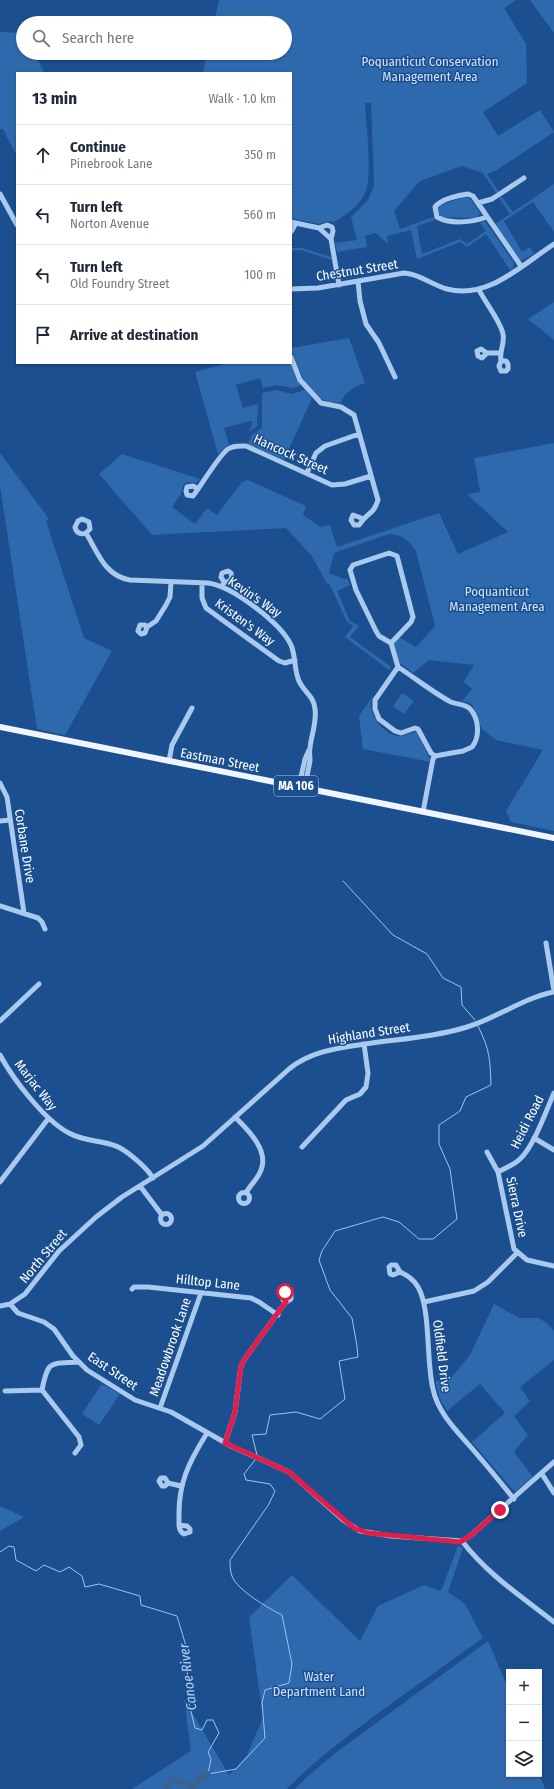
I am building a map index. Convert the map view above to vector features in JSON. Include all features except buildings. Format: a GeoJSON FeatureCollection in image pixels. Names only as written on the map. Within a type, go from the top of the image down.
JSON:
{"type":"FeatureCollection","features":[{"type":"Feature","properties":{"kind":"main road","name":"Eastman Street"},"geometry":{"type":"LineString","coordinates":[[0,727],[554,838]]}},
{"type":"Feature","properties":{"kind":"street"},"geometry":{"type":"LineString","coordinates":[[478,203],[492,199],[524,178]]}},
{"type":"Feature","properties":{"kind":"street"},"geometry":{"type":"LineString","coordinates":[[0,194],[16,223]]}},
{"type":"Feature","properties":{"kind":"street"},"geometry":{"type":"LineString","coordinates":[[487,217],[475,221],[448,220],[437,217],[435,208],[439,203],[468,194],[478,203],[521,266]]}},
{"type":"Feature","properties":{"kind":"street"},"geometry":{"type":"LineString","coordinates":[[293,222],[319,228],[331,239]]}},
{"type":"Feature","properties":{"kind":"street"},"geometry":{"type":"LineString","coordinates":[[319,228],[327,225],[332,226],[333,231],[331,239],[339,285]]}},
{"type":"Feature","properties":{"kind":"street","name":"Chestnut Street"},"geometry":{"type":"LineString","coordinates":[[292,289],[318,288],[407,273],[449,290],[479,290],[492,285],[554,244]]}},
{"type":"Feature","properties":{"kind":"street"},"geometry":{"type":"LineString","coordinates":[[358,281],[366,324],[379,343],[395,377]]}},
{"type":"Feature","properties":{"kind":"street"},"geometry":{"type":"LineString","coordinates":[[479,290],[503,332],[502,345],[499,353],[502,361]]}},
{"type":"Feature","properties":{"kind":"street"},"geometry":{"type":"LineString","coordinates":[[487,353],[499,353]]}},
{"type":"Feature","properties":{"kind":"street"},"geometry":{"type":"LineString","coordinates":[[292,360],[300,380],[321,402],[341,407],[354,415],[378,500],[375,510],[364,518]]}},
{"type":"Feature","properties":{"kind":"street"},"geometry":{"type":"LineString","coordinates":[[307,473],[316,453],[325,446],[359,434]]}},
{"type":"Feature","properties":{"kind":"street","name":"Hancock Street"},"geometry":{"type":"LineString","coordinates":[[198,489],[227,450],[236,446],[246,446],[332,485],[344,484],[371,476]]}},
{"type":"Feature","properties":{"kind":"street","name":"Kevin's Way"},"geometry":{"type":"LineString","coordinates":[[86,533],[106,567],[115,575],[130,580],[223,584],[275,623],[289,641],[295,660],[298,680],[311,697],[315,707],[315,718],[309,750],[305,759],[302,787]]}},
{"type":"Feature","properties":{"kind":"street"},"geometry":{"type":"LineString","coordinates":[[391,643],[407,627],[413,617],[397,556],[388,553],[353,565],[350,570],[356,590],[376,631],[379,636],[391,643],[398,666],[450,702],[468,707],[472,711],[478,730],[477,738],[472,747],[463,751],[435,756]]}},
{"type":"Feature","properties":{"kind":"street"},"geometry":{"type":"LineString","coordinates":[[147,627],[156,621],[170,598],[172,582]]}},
{"type":"Feature","properties":{"kind":"street","name":"Kristen's Way"},"geometry":{"type":"LineString","coordinates":[[202,583],[202,598],[206,608],[280,661],[285,662],[295,660]]}},
{"type":"Feature","properties":{"kind":"street"},"geometry":{"type":"LineString","coordinates":[[398,666],[375,700],[375,709],[379,719],[395,731],[401,733],[414,728],[418,729],[431,753],[435,756]]}},
{"type":"Feature","properties":{"kind":"street"},"geometry":{"type":"LineString","coordinates":[[169,761],[172,745],[192,708]]}},
{"type":"Feature","properties":{"kind":"street"},"geometry":{"type":"LineString","coordinates":[[424,812],[433,759],[435,756]]}},
{"type":"Feature","properties":{"kind":"street","name":"Corbane Drive"},"geometry":{"type":"LineString","coordinates":[[0,783],[6,792],[24,913]]}},
{"type":"Feature","properties":{"kind":"street"},"geometry":{"type":"LineString","coordinates":[[0,821],[10,820]]}},
{"type":"Feature","properties":{"kind":"street"},"geometry":{"type":"LineString","coordinates":[[0,906],[24,913],[40,920],[45,930]]}},
{"type":"Feature","properties":{"kind":"street"},"geometry":{"type":"LineString","coordinates":[[546,943],[554,991]]}},
{"type":"Feature","properties":{"kind":"street"},"geometry":{"type":"LineString","coordinates":[[0,1021],[39,984]]}},
{"type":"Feature","properties":{"kind":"street","name":"Highland Street"},"geometry":{"type":"LineString","coordinates":[[110,1205],[203,1146],[301,1060],[328,1050],[423,1036],[468,1027],[533,997],[554,991]]}},
{"type":"Feature","properties":{"kind":"street"},"geometry":{"type":"LineString","coordinates":[[302,1147],[346,1100],[360,1094],[366,1087],[368,1073],[364,1044]]}},
{"type":"Feature","properties":{"kind":"street","name":"Marjac Way"},"geometry":{"type":"LineString","coordinates":[[0,1055],[35,1104],[48,1118],[68,1133],[88,1140],[112,1144],[124,1151],[153,1178]]}},
{"type":"Feature","properties":{"kind":"street","name":"Heidi Road"},"geometry":{"type":"LineString","coordinates":[[498,1172],[520,1159],[527,1150],[554,1093]]}},
{"type":"Feature","properties":{"kind":"street"},"geometry":{"type":"LineString","coordinates":[[235,1117],[249,1131],[259,1146],[262,1154],[263,1161],[261,1171],[246,1193]]}},
{"type":"Feature","properties":{"kind":"street"},"geometry":{"type":"LineString","coordinates":[[0,1182],[48,1118]]}},
{"type":"Feature","properties":{"kind":"street"},"geometry":{"type":"LineString","coordinates":[[534,1138],[554,1150]]}},
{"type":"Feature","properties":{"kind":"street","name":"Sierra Drive"},"geometry":{"type":"LineString","coordinates":[[487,1152],[498,1172],[512,1242],[517,1253],[530,1261],[554,1266]]}},
{"type":"Feature","properties":{"kind":"street"},"geometry":{"type":"LineString","coordinates":[[140,1186],[162,1215]]}},
{"type":"Feature","properties":{"kind":"street","name":"North Street"},"geometry":{"type":"LineString","coordinates":[[10,1304],[25,1294],[58,1251],[70,1239],[110,1205]]}},
{"type":"Feature","properties":{"kind":"street"},"geometry":{"type":"LineString","coordinates":[[424,1302],[474,1291],[488,1282],[517,1253]]}},
{"type":"Feature","properties":{"kind":"street","name":"Oldfield Drive"},"geometry":{"type":"LineString","coordinates":[[400,1272],[419,1287],[424,1302],[431,1379],[436,1400],[448,1420],[514,1499]]}},
{"type":"Feature","properties":{"kind":"street","name":"Hilltop Lane"},"geometry":{"type":"LineString","coordinates":[[132,1289],[138,1287],[148,1287],[251,1298],[257,1300],[278,1315]]}},
{"type":"Feature","properties":{"kind":"street","name":"Meadowbrook Lane"},"geometry":{"type":"LineString","coordinates":[[160,1408],[201,1293]]}},
{"type":"Feature","properties":{"kind":"street"},"geometry":{"type":"LineString","coordinates":[[225,1443],[235,1412],[241,1366],[286,1302]]}},
{"type":"Feature","properties":{"kind":"street"},"geometry":{"type":"LineString","coordinates":[[0,1306],[10,1304]]}},
{"type":"Feature","properties":{"kind":"street","name":"East Street"},"geometry":{"type":"LineString","coordinates":[[10,1304],[18,1313],[44,1322],[54,1329],[78,1362],[86,1370],[140,1402],[160,1408],[225,1443],[289,1472],[343,1520],[360,1531],[421,1539],[462,1541]]}},
{"type":"Feature","properties":{"kind":"street"},"geometry":{"type":"LineString","coordinates":[[42,1390],[46,1374],[50,1366],[57,1362],[78,1362]]}},
{"type":"Feature","properties":{"kind":"street"},"geometry":{"type":"LineString","coordinates":[[5,1391],[42,1390]]}},
{"type":"Feature","properties":{"kind":"street"},"geometry":{"type":"LineString","coordinates":[[42,1390],[79,1437],[80,1445],[75,1453]]}},
{"type":"Feature","properties":{"kind":"street"},"geometry":{"type":"LineString","coordinates":[[179,1525],[181,1486],[188,1465],[207,1433]]}},
{"type":"Feature","properties":{"kind":"street"},"geometry":{"type":"LineString","coordinates":[[554,1462],[514,1499],[462,1541],[476,1558],[502,1582],[554,1622]]}},
{"type":"Feature","properties":{"kind":"street"},"geometry":{"type":"LineString","coordinates":[[542,1474],[554,1493]]}},
{"type":"Feature","properties":{"kind":"street"},"geometry":{"type":"LineString","coordinates":[[168,1483],[181,1486]]}},
{"type":"Feature","properties":{"kind":"green space","name":"Poquanticut Conservation Management Area"},"geometry":{"type":"Polygon","coordinates":[[[219,0],[516,0],[504,8],[526,44],[527,83],[483,112],[498,136],[540,110],[554,132],[497,170],[487,174],[499,192],[496,193],[483,173],[462,166],[420,181],[394,211],[400,229],[433,217],[435,220],[417,226],[422,254],[460,239],[467,244],[486,231],[480,223],[485,221],[514,263],[513,268],[510,270],[486,234],[467,247],[460,242],[417,259],[411,230],[387,236],[388,244],[376,233],[365,236],[367,247],[337,252],[335,243],[357,240],[351,217],[368,200],[374,185],[371,103],[365,103],[369,175],[365,193],[362,198],[352,210],[334,222],[327,221],[319,224],[292,218],[292,72],[203,72],[206,60],[292,60],[292,16],[216,16],[219,0]]]}},
{"type":"Feature","properties":{"kind":"green space"},"geometry":{"type":"Polygon","coordinates":[[[530,0],[554,0],[554,33],[530,0]]]}},
{"type":"Feature","properties":{"kind":"green space"},"geometry":{"type":"Polygon","coordinates":[[[0,32],[16,33],[16,60],[38,60],[44,72],[16,72],[15,153],[3,129],[0,129],[0,32]]]}},
{"type":"Feature","properties":{"kind":"green space"},"geometry":{"type":"Polygon","coordinates":[[[554,184],[554,232],[533,202],[504,221],[522,252],[530,247],[534,254],[520,261],[495,224],[510,214],[499,198],[502,197],[513,212],[554,184]]]}},
{"type":"Feature","properties":{"kind":"green space"},"geometry":{"type":"Polygon","coordinates":[[[464,197],[470,198],[480,213],[477,218],[442,217],[438,214],[437,209],[441,205],[464,197]]]}},
{"type":"Feature","properties":{"kind":"green space"},"geometry":{"type":"Polygon","coordinates":[[[292,248],[302,248],[331,257],[332,260],[301,250],[292,251],[292,248]]]}},
{"type":"Feature","properties":{"kind":"green space"},"geometry":{"type":"Polygon","coordinates":[[[554,302],[554,340],[528,319],[554,302]]]}},
{"type":"Feature","properties":{"kind":"green space"},"geometry":{"type":"Polygon","coordinates":[[[349,338],[365,383],[350,390],[340,403],[329,402],[320,398],[304,381],[292,353],[292,348],[349,338]]]}},
{"type":"Feature","properties":{"kind":"green space"},"geometry":{"type":"Polygon","coordinates":[[[224,364],[291,364],[301,386],[292,388],[276,385],[263,388],[260,378],[236,385],[243,408],[258,404],[257,426],[249,432],[253,422],[250,421],[224,428],[229,444],[218,454],[195,372],[224,364]]]}},
{"type":"Feature","properties":{"kind":"green space"},"geometry":{"type":"Polygon","coordinates":[[[276,390],[292,394],[305,390],[312,398],[284,460],[248,444],[252,435],[262,428],[262,393],[276,390]]]}},
{"type":"Feature","properties":{"kind":"green space","name":"Poquanticut Management Area"},"geometry":{"type":"Polygon","coordinates":[[[554,443],[554,831],[511,822],[506,811],[543,750],[496,740],[482,729],[472,704],[462,701],[472,689],[463,683],[474,665],[429,660],[413,673],[399,662],[393,643],[399,637],[416,647],[435,626],[416,551],[408,541],[401,537],[389,534],[334,553],[329,573],[345,579],[347,578],[350,585],[337,591],[350,621],[359,626],[350,637],[391,667],[389,670],[345,637],[353,626],[347,622],[329,583],[327,584],[312,556],[286,528],[152,535],[99,474],[122,454],[200,479],[196,483],[188,482],[183,485],[181,494],[172,507],[195,524],[207,508],[217,515],[242,482],[248,480],[306,506],[303,515],[321,527],[330,525],[337,547],[439,513],[458,554],[508,532],[467,494],[480,492],[474,458],[554,443]]]}},
{"type":"Feature","properties":{"kind":"green space"},"geometry":{"type":"Polygon","coordinates":[[[0,453],[49,519],[46,521],[84,638],[112,651],[65,735],[37,729],[0,486],[0,453]]]}},
{"type":"Feature","properties":{"kind":"green space"},"geometry":{"type":"Polygon","coordinates":[[[402,693],[414,701],[404,714],[393,706],[402,693]]]}},
{"type":"Feature","properties":{"kind":"green space"},"geometry":{"type":"Polygon","coordinates":[[[372,697],[371,709],[377,722],[387,732],[393,735],[406,735],[417,731],[431,762],[363,749],[359,716],[372,697]]]}},
{"type":"Feature","properties":{"kind":"green space"},"geometry":{"type":"Polygon","coordinates":[[[494,1304],[519,1318],[538,1318],[547,1323],[554,1331],[554,1360],[520,1387],[530,1401],[514,1416],[528,1435],[514,1452],[533,1477],[516,1491],[513,1490],[472,1442],[505,1413],[480,1384],[447,1411],[440,1399],[436,1383],[436,1381],[450,1379],[470,1355],[494,1304]]]}},
{"type":"Feature","properties":{"kind":"green space"},"geometry":{"type":"Polygon","coordinates":[[[101,1385],[104,1385],[120,1394],[99,1425],[82,1414],[101,1385]]]}},
{"type":"Feature","properties":{"kind":"green space"},"geometry":{"type":"Polygon","coordinates":[[[0,1506],[24,1517],[0,1531],[0,1506]]]}},
{"type":"Feature","properties":{"kind":"green space","name":"Water Department Land"},"geometry":{"type":"Polygon","coordinates":[[[458,1546],[463,1548],[448,1592],[465,1604],[483,1638],[347,1736],[287,1789],[132,1789],[191,1751],[184,1699],[229,1775],[247,1755],[263,1718],[249,1617],[292,1575],[360,1641],[378,1606],[424,1585],[441,1591],[458,1546]]]}},
{"type":"Feature","properties":{"kind":"green space","name":"Water Department Land"},"geometry":{"type":"Polygon","coordinates":[[[488,1641],[506,1683],[506,1777],[540,1777],[545,1789],[295,1789],[334,1754],[488,1641]]]}},
{"type":"Feature","properties":{"kind":"waterway"},"geometry":{"type":"LineString","coordinates":[[343,881],[393,935],[427,954],[443,978],[461,987],[462,1005],[475,1020]]}},
{"type":"Feature","properties":{"kind":"waterway"},"geometry":{"type":"LineString","coordinates":[[257,1455],[252,1435],[266,1434],[270,1415],[296,1412],[320,1419],[345,1399],[339,1361],[358,1357],[352,1318],[330,1290],[319,1260],[322,1251],[335,1231],[383,1217],[399,1222],[419,1239],[433,1239],[457,1219],[450,1169],[439,1144],[439,1125],[460,1111],[466,1097],[491,1085],[489,1055],[478,1026]]}},
{"type":"Feature","properties":{"kind":"waterway"},"geometry":{"type":"LineString","coordinates":[[0,1552],[9,1546],[14,1547],[16,1560],[36,1571],[44,1565],[60,1572],[69,1567],[82,1576],[85,1587],[99,1584],[140,1596],[141,1605],[177,1616],[186,1646],[189,1703],[195,1728],[202,1730],[207,1720],[213,1720],[219,1733],[208,1752],[211,1759],[208,1774],[236,1769],[265,1738],[262,1703],[265,1690],[289,1683],[292,1664],[282,1615],[246,1593],[235,1581],[231,1572],[230,1560],[269,1504],[275,1491],[270,1484],[246,1480],[244,1474],[255,1460]]}},
{"type":"Feature","properties":{"kind":"waterway","name":"Canoe River"},"geometry":{"type":"LineString","coordinates":[[166,1789],[168,1783],[175,1780],[193,1787],[201,1778],[208,1774]]}},
{"type":"Feature","properties":{"kind":"route"},"geometry":{"type":"LineString","coordinates":[[285,1292],[282,1296],[283,1300],[286,1302],[241,1366],[235,1412],[229,1426],[225,1443],[289,1472],[331,1510],[354,1528],[368,1533],[460,1542],[465,1540],[500,1510]]}}]}
